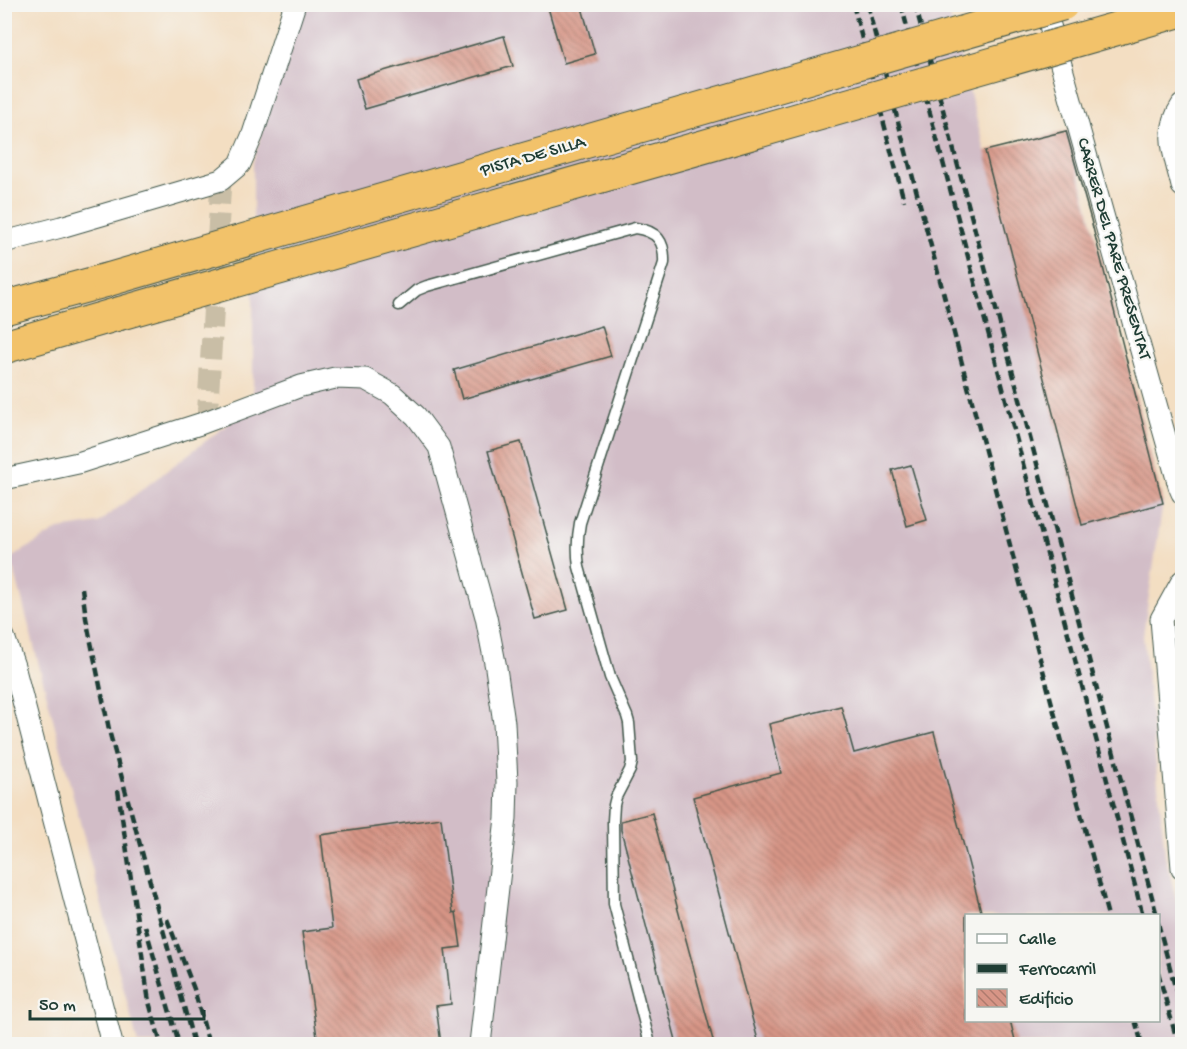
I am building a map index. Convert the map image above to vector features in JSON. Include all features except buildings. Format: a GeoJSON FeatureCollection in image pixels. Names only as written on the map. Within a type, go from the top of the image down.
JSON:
{"type":"FeatureCollection","features":[{"type":"Feature","properties":{"kind":"highway","name":"PISTA DE SILLA"},"geometry":{"type":"LineString","coordinates":[[4,308],[1062,4]]}},
{"type":"Feature","properties":{"kind":"highway"},"geometry":{"type":"LineString","coordinates":[[4,347],[1182,10]]}},
{"type":"Feature","properties":{"kind":"highway"},"geometry":{"type":"LineString","coordinates":[[4,298],[107,280]]}},
{"type":"Feature","properties":{"kind":"street"},"geometry":{"type":"LineString","coordinates":[[4,242],[221,180],[240,164],[253,134],[295,4]]}},
{"type":"Feature","properties":{"kind":"street","name":"CARRER DEL PARE PRESENTAT"},"geometry":{"type":"LineString","coordinates":[[1044,4],[1182,493]]}},
{"type":"Feature","properties":{"kind":"street"},"geometry":{"type":"LineString","coordinates":[[1182,105],[1173,123],[1171,138],[1182,186]]}},
{"type":"Feature","properties":{"kind":"street"},"geometry":{"type":"LineString","coordinates":[[4,479],[78,463],[207,421],[300,386],[335,378],[365,379],[392,394],[416,416],[439,447],[486,616],[504,723],[507,782],[506,826],[480,1044]]}},
{"type":"Feature","properties":{"kind":"street"},"geometry":{"type":"LineString","coordinates":[[1182,581],[1161,619],[1174,664],[1182,868]]}},
{"type":"Feature","properties":{"kind":"street"},"geometry":{"type":"LineString","coordinates":[[4,637],[14,666],[112,1044]]}},
{"type":"Feature","properties":{"kind":"lane"},"geometry":{"type":"LineString","coordinates":[[399,305],[417,290],[427,286],[635,228],[646,229],[662,243],[664,263],[577,535],[579,567],[610,677],[627,716],[632,762],[616,797],[613,813],[614,904],[650,1044]]}},
{"type":"Feature","properties":{"kind":"shaded area"},"geometry":{"type":"Polygon","coordinates":[[[300,5],[947,5],[985,151],[1069,131],[1163,503],[1143,635],[1165,855],[1182,923],[1182,1044],[138,1044],[11,558],[59,529],[98,523],[253,405],[253,162],[300,5]]]}},
{"type":"Feature","properties":{"kind":"tunnel"},"geometry":{"type":"LineString","coordinates":[[207,421],[221,180]]}},
{"type":"Feature","properties":{"kind":"railway"},"geometry":{"type":"LineString","coordinates":[[853,4],[904,201]]}},
{"type":"Feature","properties":{"kind":"railway"},"geometry":{"type":"LineString","coordinates":[[867,4],[1107,914]]}},
{"type":"Feature","properties":{"kind":"railway"},"geometry":{"type":"LineString","coordinates":[[901,4],[1142,914]]}},
{"type":"Feature","properties":{"kind":"railway"},"geometry":{"type":"LineString","coordinates":[[915,4],[1156,914]]}},
{"type":"Feature","properties":{"kind":"railway"},"geometry":{"type":"LineString","coordinates":[[82,588],[110,734],[194,1044]]}},
{"type":"Feature","properties":{"kind":"railway"},"geometry":{"type":"LineString","coordinates":[[118,790],[149,1002],[161,1044]]}},
{"type":"Feature","properties":{"kind":"railway"},"geometry":{"type":"LineString","coordinates":[[167,919],[194,989],[209,1044]]}},
{"type":"Feature","properties":{"kind":"railway"},"geometry":{"type":"LineString","coordinates":[[145,926],[179,1044]]}},
{"type":"Feature","properties":{"kind":"railway"},"geometry":{"type":"LineString","coordinates":[[1160,930],[1182,1013]]}},
{"type":"Feature","properties":{"kind":"railway"},"geometry":{"type":"LineString","coordinates":[[1160,979],[1178,1044]]}},
{"type":"Feature","properties":{"kind":"railway"},"geometry":{"type":"LineString","coordinates":[[1136,1022],[1142,1044]]}}]}
